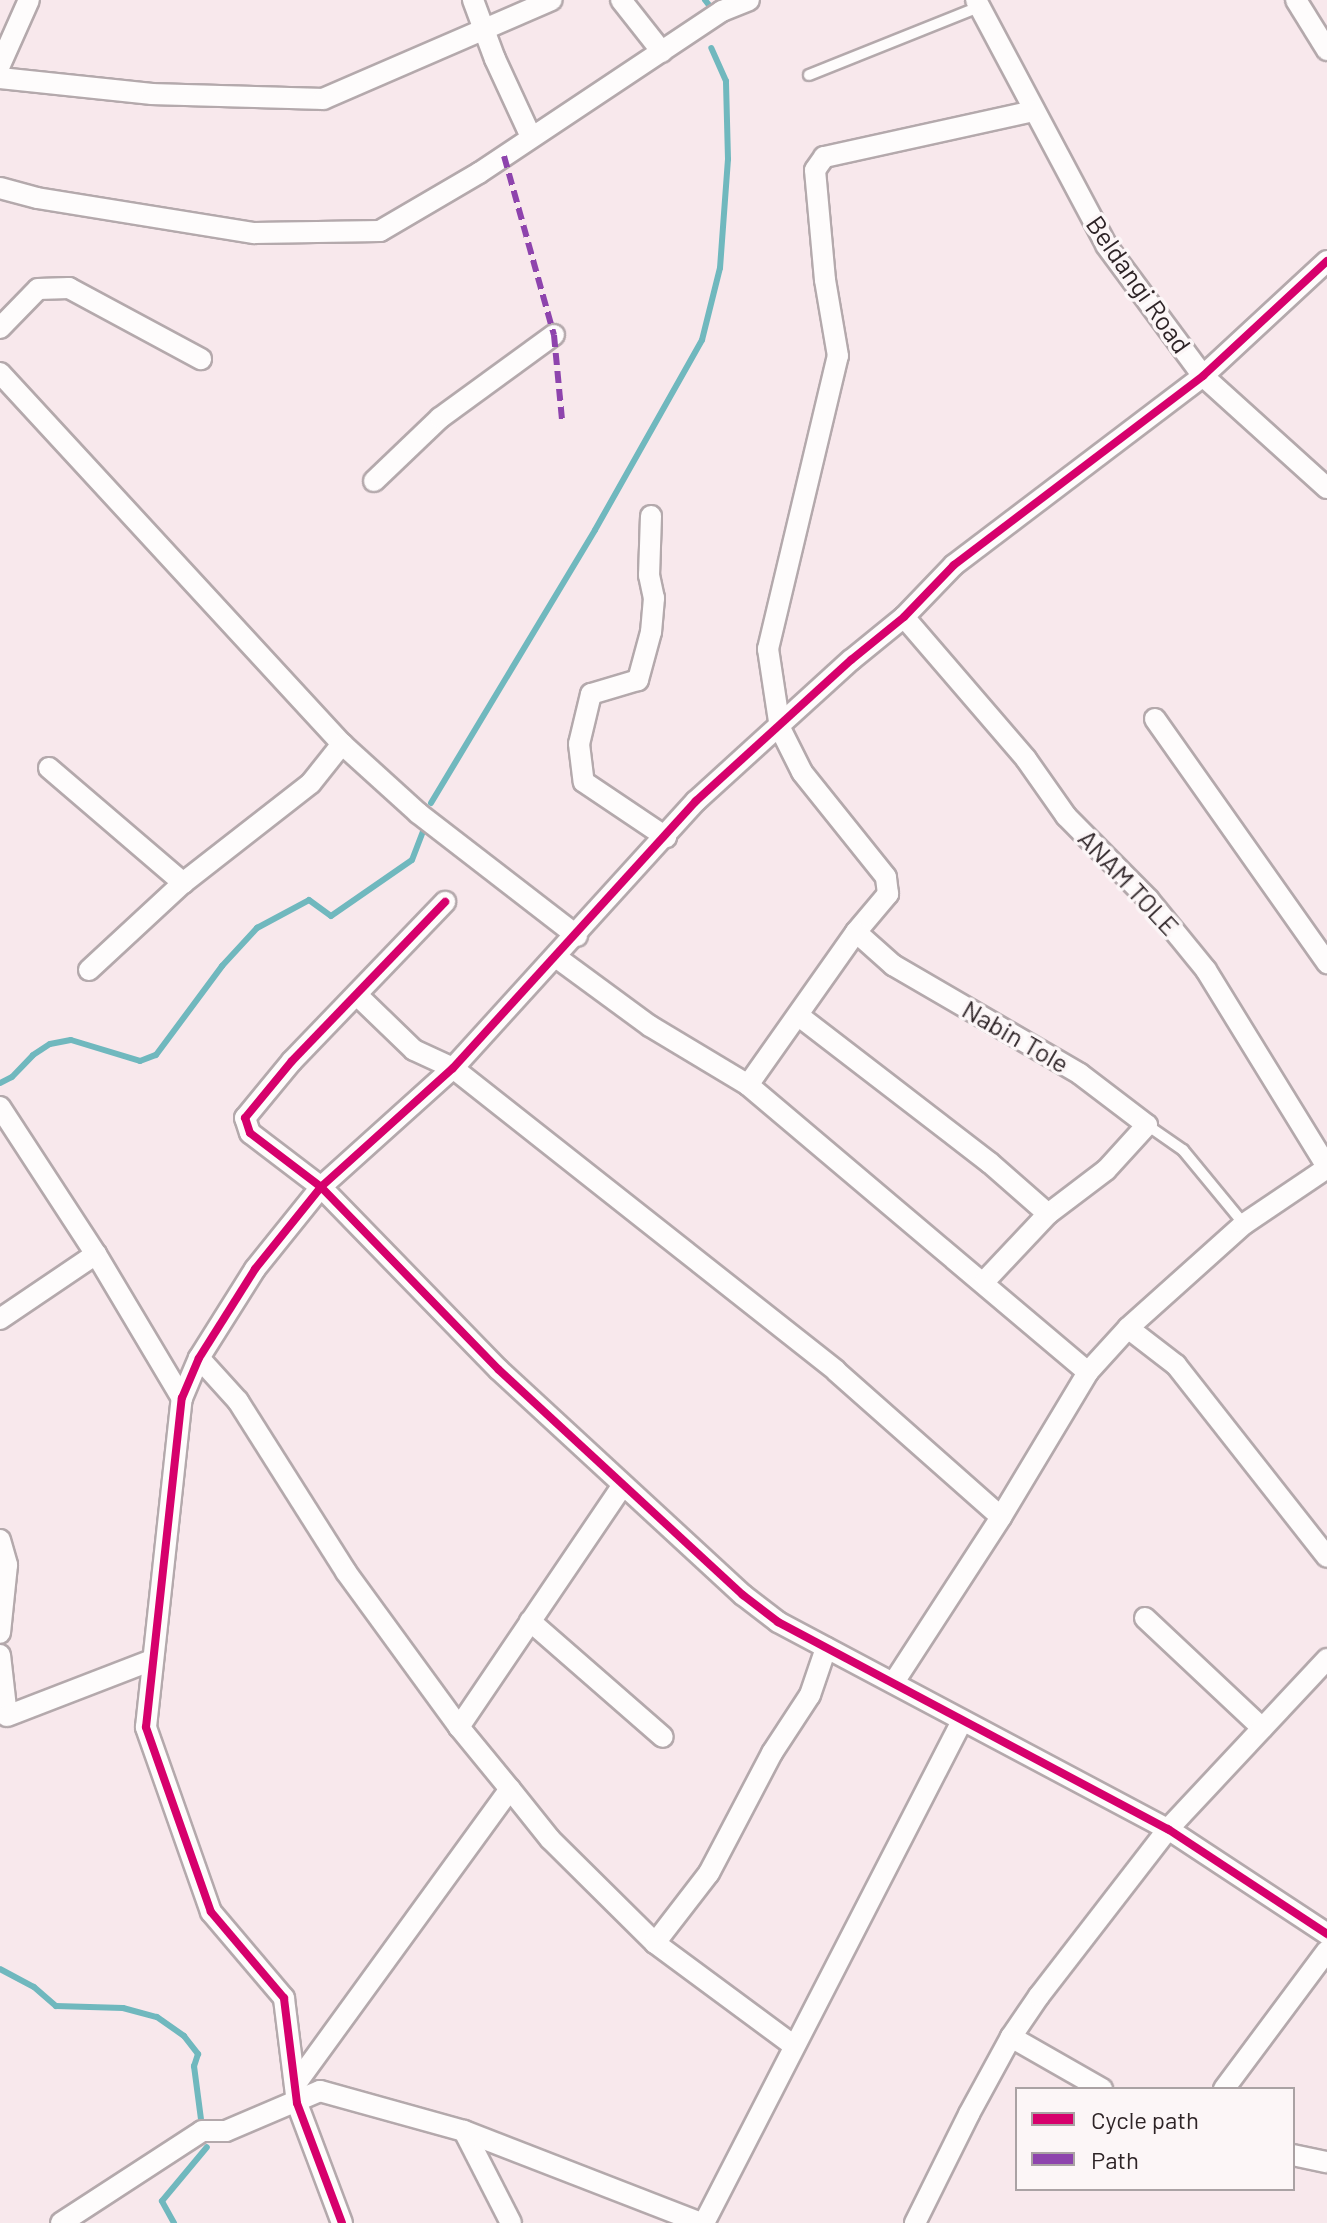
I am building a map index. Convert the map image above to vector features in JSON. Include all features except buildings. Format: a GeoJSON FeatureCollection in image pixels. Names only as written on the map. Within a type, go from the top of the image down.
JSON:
{"type":"FeatureCollection","features":[{"type":"Feature","properties":{"kind":"street"},"geometry":{"type":"LineString","coordinates":[[0,65],[29,0]]}},
{"type":"Feature","properties":{"kind":"street"},"geometry":{"type":"LineString","coordinates":[[473,0],[495,59],[531,137]]}},
{"type":"Feature","properties":{"kind":"street"},"geometry":{"type":"LineString","coordinates":[[0,78],[152,94],[323,99],[552,0]]}},
{"type":"Feature","properties":{"kind":"street"},"geometry":{"type":"LineString","coordinates":[[621,0],[662,52]]}},
{"type":"Feature","properties":{"kind":"street"},"geometry":{"type":"LineString","coordinates":[[0,188],[37,198],[254,233],[380,231],[479,173],[722,11],[749,0]]}},
{"type":"Feature","properties":{"kind":"street"},"geometry":{"type":"LineString","coordinates":[[1296,0],[1327,50]]}},
{"type":"Feature","properties":{"kind":"street","name":"Beldangi Road"},"geometry":{"type":"LineString","coordinates":[[977,3],[1106,245],[1203,376],[1327,488]]}},
{"type":"Feature","properties":{"kind":"street"},"geometry":{"type":"LineString","coordinates":[[748,1085],[856,932],[888,894],[886,877],[802,772],[780,728],[768,649],[838,356],[825,280],[815,170],[824,157],[1034,111]]}},
{"type":"Feature","properties":{"kind":"street"},"geometry":{"type":"LineString","coordinates":[[342,2223],[296,2094],[284,1998],[211,1912],[146,1727],[182,1398],[199,1358],[255,1269],[321,1187],[453,1068],[577,936],[696,801],[780,728],[851,660],[904,617],[954,565],[1203,376],[1327,261]]}},
{"type":"Feature","properties":{"kind":"street"},"geometry":{"type":"LineString","coordinates":[[0,328],[38,289],[69,288],[201,359]]}},
{"type":"Feature","properties":{"kind":"street"},"geometry":{"type":"LineString","coordinates":[[374,481],[440,418],[554,335]]}},
{"type":"Feature","properties":{"kind":"street"},"geometry":{"type":"LineString","coordinates":[[0,373],[342,744],[418,813],[577,936]]}},
{"type":"Feature","properties":{"kind":"street"},"geometry":{"type":"LineString","coordinates":[[651,516],[649,575],[654,598],[651,632],[638,680],[591,694],[579,744],[584,782],[666,837]]}},
{"type":"Feature","properties":{"kind":"street","name":"ANAM TOLE"},"geometry":{"type":"LineString","coordinates":[[904,617],[1026,759],[1066,816],[1149,900],[1206,970],[1327,1167]]}},
{"type":"Feature","properties":{"kind":"street"},"geometry":{"type":"LineString","coordinates":[[1155,719],[1327,963]]}},
{"type":"Feature","properties":{"kind":"street"},"geometry":{"type":"LineString","coordinates":[[89,970],[183,883],[311,783],[342,744]]}},
{"type":"Feature","properties":{"kind":"street"},"geometry":{"type":"LineString","coordinates":[[49,768],[183,883]]}},
{"type":"Feature","properties":{"kind":"street"},"geometry":{"type":"LineString","coordinates":[[445,902],[292,1061],[245,1118],[250,1133],[321,1187],[499,1370],[622,1486],[743,1595],[778,1622],[1168,1829],[1327,1934]]}},
{"type":"Feature","properties":{"kind":"street","name":"Nabin Tole"},"geometry":{"type":"LineString","coordinates":[[856,932],[893,965],[1080,1074],[1147,1125]]}},
{"type":"Feature","properties":{"kind":"street"},"geometry":{"type":"LineString","coordinates":[[556,957],[650,1026],[748,1085],[866,1188],[984,1282],[1088,1372]]}},
{"type":"Feature","properties":{"kind":"street"},"geometry":{"type":"LineString","coordinates":[[357,995],[414,1050],[453,1068],[836,1371],[1001,1517]]}},
{"type":"Feature","properties":{"kind":"street"},"geometry":{"type":"LineString","coordinates":[[799,1016],[990,1163],[1048,1214]]}},
{"type":"Feature","properties":{"kind":"street"},"geometry":{"type":"LineString","coordinates":[[0,1107],[96,1254],[182,1398]]}},
{"type":"Feature","properties":{"kind":"street"},"geometry":{"type":"LineString","coordinates":[[984,1282],[1048,1214],[1106,1170],[1147,1125]]}},
{"type":"Feature","properties":{"kind":"street"},"geometry":{"type":"LineString","coordinates":[[894,1682],[1001,1517],[1088,1372],[1128,1328],[1244,1224],[1327,1167]]}},
{"type":"Feature","properties":{"kind":"street"},"geometry":{"type":"LineString","coordinates":[[0,1319],[96,1254]]}},
{"type":"Feature","properties":{"kind":"street"},"geometry":{"type":"LineString","coordinates":[[1128,1328],[1176,1365],[1327,1557]]}},
{"type":"Feature","properties":{"kind":"street"},"geometry":{"type":"LineString","coordinates":[[199,1358],[238,1401],[346,1572],[459,1727],[550,1839],[655,1943],[793,2045]]}},
{"type":"Feature","properties":{"kind":"street"},"geometry":{"type":"LineString","coordinates":[[459,1727],[622,1486]]}},
{"type":"Feature","properties":{"kind":"street"},"geometry":{"type":"LineString","coordinates":[[0,1540],[7,1565],[0,1633]]}},
{"type":"Feature","properties":{"kind":"street"},"geometry":{"type":"LineString","coordinates":[[1145,1618],[1262,1728]]}},
{"type":"Feature","properties":{"kind":"street"},"geometry":{"type":"LineString","coordinates":[[530,1621],[663,1737]]}},
{"type":"Feature","properties":{"kind":"street"},"geometry":{"type":"LineString","coordinates":[[655,1943],[709,1873],[772,1753],[810,1695],[826,1648]]}},
{"type":"Feature","properties":{"kind":"street"},"geometry":{"type":"LineString","coordinates":[[0,1655],[3,1718],[152,1660]]}},
{"type":"Feature","properties":{"kind":"street"},"geometry":{"type":"LineString","coordinates":[[915,2223],[927,2193],[1011,2037],[1168,1829],[1327,1659]]}},
{"type":"Feature","properties":{"kind":"street"},"geometry":{"type":"LineString","coordinates":[[61,2223],[202,2131],[226,2131],[296,2094],[320,2091],[464,2131],[703,2223],[962,1721]]}},
{"type":"Feature","properties":{"kind":"street"},"geometry":{"type":"LineString","coordinates":[[296,2094],[510,1789]]}},
{"type":"Feature","properties":{"kind":"street"},"geometry":{"type":"LineString","coordinates":[[1225,2087],[1327,1951]]}},
{"type":"Feature","properties":{"kind":"street"},"geometry":{"type":"LineString","coordinates":[[1011,2037],[1098,2087]]}},
{"type":"Feature","properties":{"kind":"street"},"geometry":{"type":"LineString","coordinates":[[464,2131],[511,2223]]}},
{"type":"Feature","properties":{"kind":"street"},"geometry":{"type":"LineString","coordinates":[[1295,2155],[1327,2162]]}},
{"type":"Feature","properties":{"kind":"lane"},"geometry":{"type":"LineString","coordinates":[[809,75],[977,3]]}},
{"type":"Feature","properties":{"kind":"lane"},"geometry":{"type":"LineString","coordinates":[[1147,1125],[1183,1150],[1244,1224]]}},
{"type":"Feature","properties":{"kind":"waterway"},"geometry":{"type":"LineString","coordinates":[[705,0],[715,13]]}},
{"type":"Feature","properties":{"kind":"waterway"},"geometry":{"type":"LineString","coordinates":[[431,803],[595,530],[702,340],[720,268],[728,159],[726,81],[711,48]]}},
{"type":"Feature","properties":{"kind":"waterway"},"geometry":{"type":"LineString","coordinates":[[0,1083],[12,1077],[33,1055],[50,1044],[71,1040],[140,1061],[156,1055],[222,966],[257,928],[309,900],[331,916],[412,860],[423,832]]}},
{"type":"Feature","properties":{"kind":"waterway"},"geometry":{"type":"LineString","coordinates":[[0,1969],[34,1987],[56,2006],[123,2008],[157,2017],[184,2036],[198,2054],[194,2066],[201,2119]]}},
{"type":"Feature","properties":{"kind":"waterway"},"geometry":{"type":"LineString","coordinates":[[174,2223],[162,2201],[207,2147]]}},
{"type":"Feature","properties":{"kind":"marked path"},"geometry":{"type":"LineString","coordinates":[[504,156],[554,335],[562,420]]}},
{"type":"Feature","properties":{"kind":"cycle path"},"geometry":{"type":"LineString","coordinates":[[1327,261],[1203,376],[954,565],[904,617],[851,660],[696,801],[453,1068],[321,1187],[499,1370],[743,1595],[778,1622],[1168,1829],[1327,1934]]}},
{"type":"Feature","properties":{"kind":"cycle path"},"geometry":{"type":"LineString","coordinates":[[342,2223],[297,2103],[284,1998],[211,1912],[146,1727],[182,1398],[199,1358],[255,1269],[321,1187],[250,1133],[245,1118],[292,1061],[445,902]]}}]}
